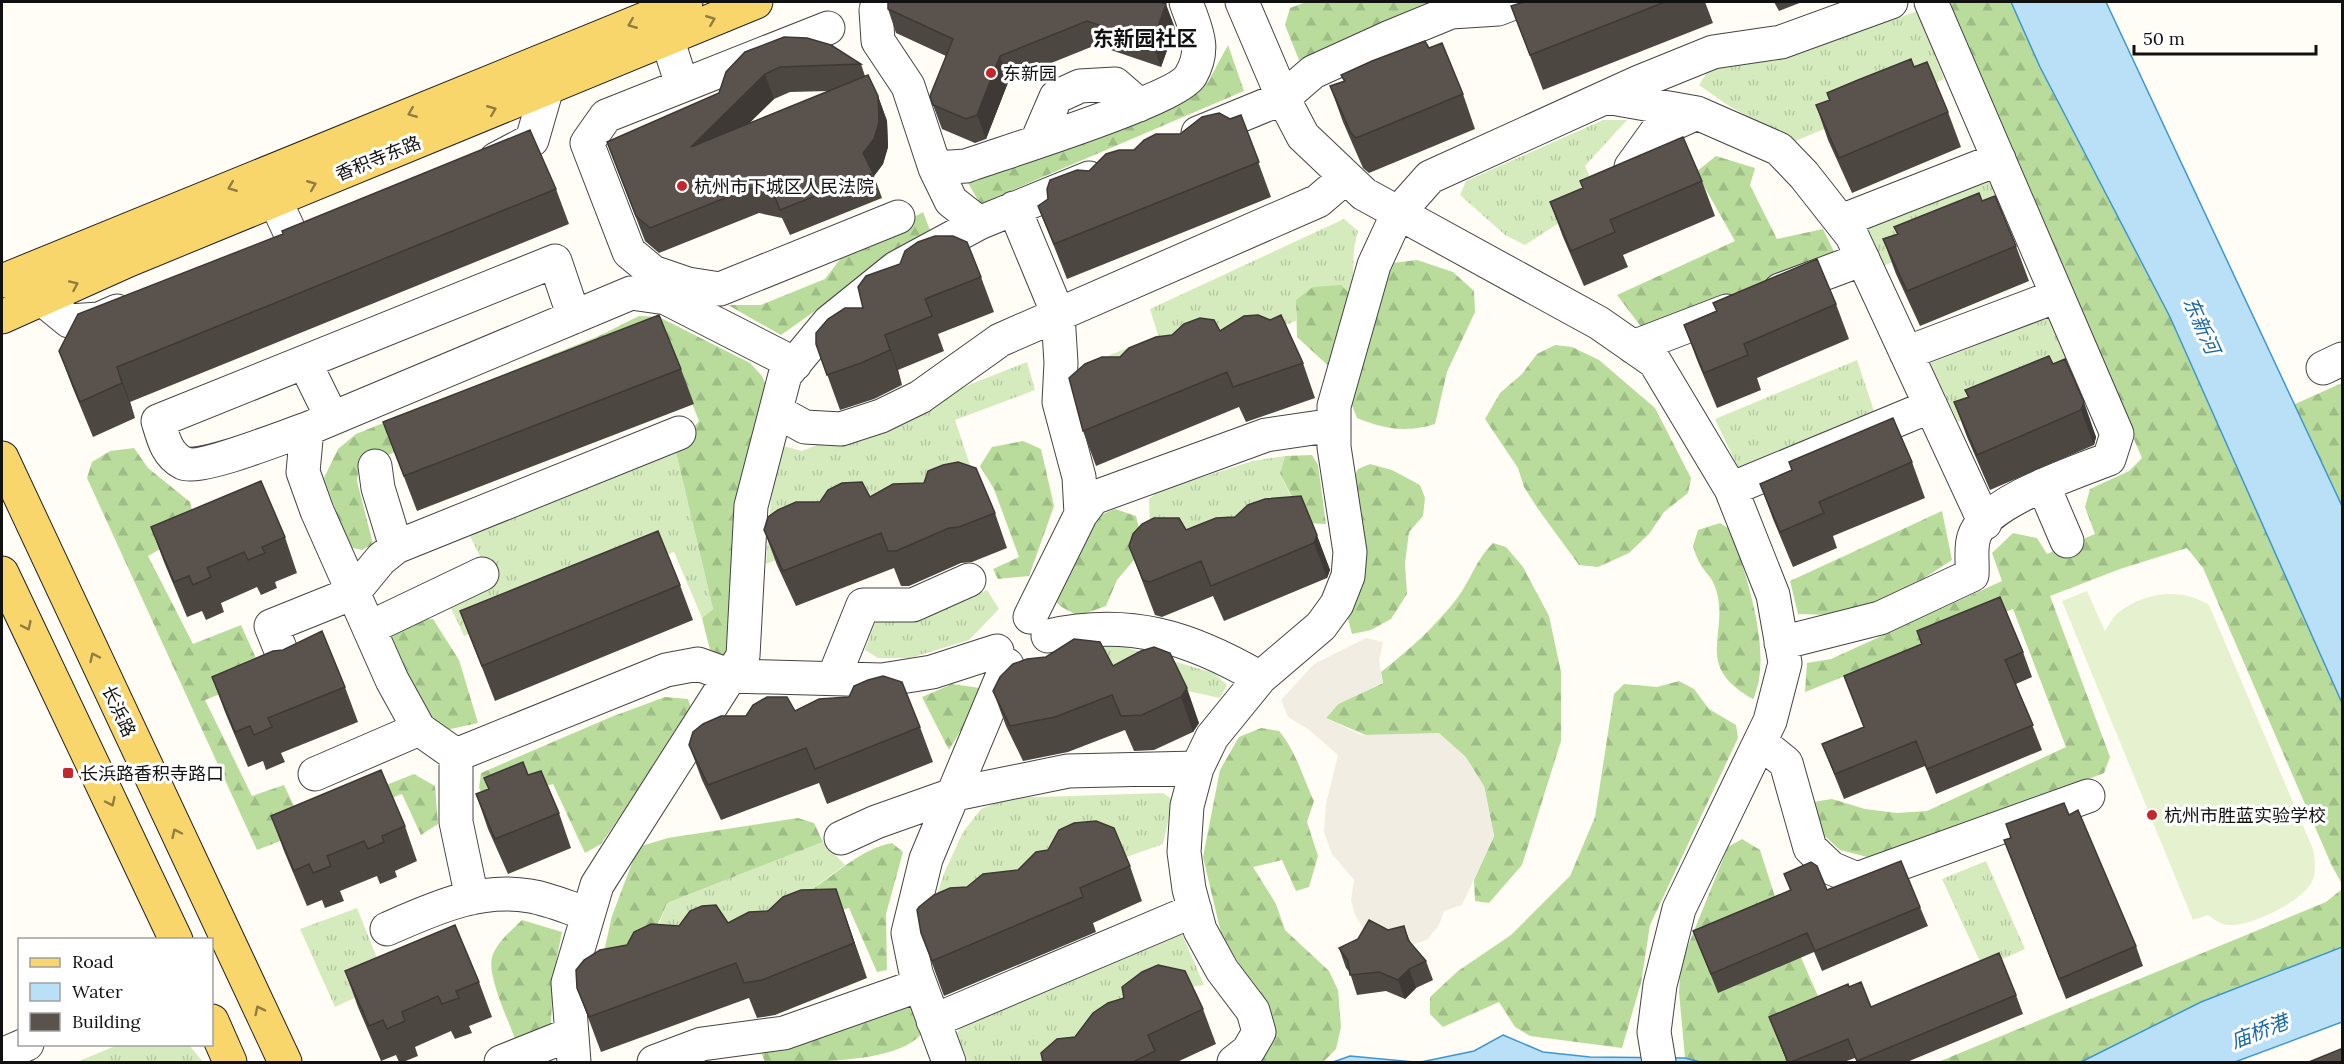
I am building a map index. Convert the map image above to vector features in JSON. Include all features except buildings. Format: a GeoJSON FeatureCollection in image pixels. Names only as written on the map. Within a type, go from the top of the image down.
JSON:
{"type":"FeatureCollection","features":[{"type":"Feature","properties":{"kind":"main road","name":"香积寺东路"},"geometry":{"type":"LineString","coordinates":[[2,281],[686,2]]}},
{"type":"Feature","properties":{"kind":"main road","name":"香积寺东路"},"geometry":{"type":"LineString","coordinates":[[2,317],[275,200],[756,2]]}},
{"type":"Feature","properties":{"kind":"main road","name":"长浜路"},"geometry":{"type":"LineString","coordinates":[[2,458],[285,1062]]}},
{"type":"Feature","properties":{"kind":"main road"},"geometry":{"type":"LineString","coordinates":[[2,573],[176,938]]}},
{"type":"Feature","properties":{"kind":"main road"},"geometry":{"type":"LineString","coordinates":[[213,1023],[230,1062]]}},
{"type":"Feature","properties":{"kind":"street"},"geometry":{"type":"LineString","coordinates":[[888,2],[876,10],[878,41],[909,86],[935,168],[951,201],[979,223]]}},
{"type":"Feature","properties":{"kind":"street"},"geometry":{"type":"LineString","coordinates":[[935,168],[966,166],[1155,100],[1191,77],[1201,46],[1186,2]]}},
{"type":"Feature","properties":{"kind":"street"},"geometry":{"type":"LineString","coordinates":[[1242,2],[1283,98],[1302,136],[1364,194],[1599,323],[1655,362],[1694,423],[1731,489],[1773,595],[1785,663],[1770,721],[1679,909],[1660,985],[1654,1032],[1659,1062]]}},
{"type":"Feature","properties":{"kind":"street"},"geometry":{"type":"LineString","coordinates":[[1175,142],[1283,98],[1313,72],[1390,37],[1451,12],[1498,9],[1516,2]]}},
{"type":"Feature","properties":{"kind":"street"},"geometry":{"type":"LineString","coordinates":[[1234,1062],[1248,1052],[1258,1032],[1253,1011],[1222,970],[1200,930],[1184,852],[1187,806],[1197,768],[1212,737],[1260,678],[1321,627],[1337,604],[1347,576],[1350,552],[1334,447],[1334,406],[1374,265],[1398,213],[1430,177],[1606,97],[1713,52],[1781,42],[1891,2]]}},
{"type":"Feature","properties":{"kind":"street"},"geometry":{"type":"LineString","coordinates":[[1781,643],[1880,618],[1972,575],[1974,536],[1995,511],[2043,485],[2109,459],[2117,434],[1931,2]]}},
{"type":"Feature","properties":{"kind":"street"},"geometry":{"type":"LineString","coordinates":[[828,28],[606,116],[587,143],[629,252],[653,272],[688,284],[720,289],[898,217]]}},
{"type":"Feature","properties":{"kind":"street"},"geometry":{"type":"LineString","coordinates":[[667,38],[682,86]]}},
{"type":"Feature","properties":{"kind":"street"},"geometry":{"type":"LineString","coordinates":[[464,173],[532,140],[547,88]]}},
{"type":"Feature","properties":{"kind":"street"},"geometry":{"type":"LineString","coordinates":[[1606,97],[1697,113],[1779,149],[1804,175],[1852,236],[1985,523]]}},
{"type":"Feature","properties":{"kind":"street"},"geometry":{"type":"LineString","coordinates":[[1631,167],[1657,131],[1697,113]]}},
{"type":"Feature","properties":{"kind":"street"},"geometry":{"type":"LineString","coordinates":[[1841,221],[1999,159]]}},
{"type":"Feature","properties":{"kind":"street"},"geometry":{"type":"LineString","coordinates":[[501,1062],[572,1048],[568,983],[597,885],[743,656],[752,506],[786,375],[829,322],[896,268],[979,223],[1122,164]]}},
{"type":"Feature","properties":{"kind":"street"},"geometry":{"type":"LineString","coordinates":[[776,411],[805,427],[841,429],[881,416],[920,397],[1000,340],[1318,201],[1346,177]]}},
{"type":"Feature","properties":{"kind":"street"},"geometry":{"type":"LineString","coordinates":[[275,200],[294,241]]}},
{"type":"Feature","properties":{"kind":"street"},"geometry":{"type":"LineString","coordinates":[[1014,208],[1058,314],[1061,363],[1059,402],[1079,477],[1081,514]]}},
{"type":"Feature","properties":{"kind":"street"},"geometry":{"type":"LineString","coordinates":[[261,254],[326,228]]}},
{"type":"Feature","properties":{"kind":"street"},"geometry":{"type":"LineString","coordinates":[[1633,347],[1863,259]]}},
{"type":"Feature","properties":{"kind":"street"},"geometry":{"type":"LineString","coordinates":[[574,316],[555,261],[158,421],[166,447],[184,463],[203,464],[320,423],[631,293],[666,298],[795,364]]}},
{"type":"Feature","properties":{"kind":"street"},"geometry":{"type":"LineString","coordinates":[[1906,353],[2057,296]]}},
{"type":"Feature","properties":{"kind":"street"},"geometry":{"type":"LineString","coordinates":[[42,298],[69,321],[99,319],[142,301]]}},
{"type":"Feature","properties":{"kind":"street"},"geometry":{"type":"LineString","coordinates":[[305,363],[320,423],[303,472],[316,511],[392,680],[419,729],[456,755]]}},
{"type":"Feature","properties":{"kind":"street"},"geometry":{"type":"LineString","coordinates":[[1731,489],[1931,406]]}},
{"type":"Feature","properties":{"kind":"street"},"geometry":{"type":"LineString","coordinates":[[456,755],[666,670],[698,664],[731,675],[882,680],[1002,658],[1024,669],[1041,662],[1046,654],[1039,626],[1081,514],[1093,498],[1266,435],[1334,425]]}},
{"type":"Feature","properties":{"kind":"street"},"geometry":{"type":"LineString","coordinates":[[288,669],[271,626],[353,593],[381,560],[396,547],[679,433]]}},
{"type":"Feature","properties":{"kind":"street"},"geometry":{"type":"LineString","coordinates":[[375,466],[378,488],[396,547]]}},
{"type":"Feature","properties":{"kind":"street"},"geometry":{"type":"LineString","coordinates":[[2043,485],[2067,541]]}},
{"type":"Feature","properties":{"kind":"street"},"geometry":{"type":"LineString","coordinates":[[369,628],[482,574]]}},
{"type":"Feature","properties":{"kind":"street"},"geometry":{"type":"LineString","coordinates":[[834,677],[862,605],[913,605],[969,580]]}},
{"type":"Feature","properties":{"kind":"street"},"geometry":{"type":"LineString","coordinates":[[943,1060],[933,1021],[920,985],[908,933],[926,859],[955,794],[1002,658],[995,643],[1000,627],[1014,617],[1039,626],[1132,630],[1172,637],[1219,653],[1260,678]]}},
{"type":"Feature","properties":{"kind":"street"},"geometry":{"type":"LineString","coordinates":[[315,774],[419,729]]}},
{"type":"Feature","properties":{"kind":"street"},"geometry":{"type":"LineString","coordinates":[[1760,742],[1786,763],[1810,848],[1831,868],[1857,879],[2088,796]]}},
{"type":"Feature","properties":{"kind":"street"},"geometry":{"type":"LineString","coordinates":[[456,755],[456,822],[472,898]]}},
{"type":"Feature","properties":{"kind":"street"},"geometry":{"type":"LineString","coordinates":[[842,838],[876,822],[955,794],[1068,771],[1197,768]]}},
{"type":"Feature","properties":{"kind":"street"},"geometry":{"type":"LineString","coordinates":[[387,929],[443,905],[488,893],[531,896],[588,914]]}},
{"type":"Feature","properties":{"kind":"street"},"geometry":{"type":"LineString","coordinates":[[933,1021],[1195,910]]}},
{"type":"Feature","properties":{"kind":"street"},"geometry":{"type":"LineString","coordinates":[[654,1062],[702,1044],[784,1033],[920,985]]}},
{"type":"Feature","properties":{"kind":"street"},"geometry":{"type":"LineString","coordinates":[[2,1055],[22,1046]]}},
{"type":"Feature","properties":{"kind":"green space"},"geometry":{"type":"Polygon","coordinates":[[[1306,2],[1452,2],[1299,60],[1285,25],[1290,8],[1306,2]]]}},
{"type":"Feature","properties":{"kind":"green space"},"geometry":{"type":"Polygon","coordinates":[[[1945,2],[2011,2],[2040,67],[2170,317],[2342,703],[2342,884],[2331,864],[2203,568],[2187,548],[2120,569],[2050,596],[2110,757],[2104,773],[1879,860],[1840,850],[1816,828],[1813,802],[1832,799],[1865,809],[1897,813],[1927,811],[2066,747],[2013,609],[1805,692],[1807,663],[1831,659],[2002,581],[1992,553],[2013,533],[2037,538],[2047,554],[2095,534],[2085,507],[2090,489],[2129,471],[2142,458],[1945,2]]]}},
{"type":"Feature","properties":{"kind":"green space"},"geometry":{"type":"Polygon","coordinates":[[[1918,11],[1944,79],[1793,142],[1726,104],[1699,85],[1710,68],[1737,62],[1773,61],[1918,11]]]}},
{"type":"Feature","properties":{"kind":"green space"},"geometry":{"type":"Polygon","coordinates":[[[1228,45],[1244,91],[980,204],[967,181],[1170,107],[1208,82],[1228,45]]]}},
{"type":"Feature","properties":{"kind":"green space"},"geometry":{"type":"Polygon","coordinates":[[[1603,120],[1627,120],[1585,166],[1599,197],[1525,245],[1505,235],[1460,195],[1466,181],[1603,120]]]}},
{"type":"Feature","properties":{"kind":"green space"},"geometry":{"type":"Polygon","coordinates":[[[1716,156],[1755,168],[1750,185],[1777,239],[1823,229],[1836,256],[1642,328],[1617,295],[1735,241],[1696,172],[1716,156]]]}},
{"type":"Feature","properties":{"kind":"green space"},"geometry":{"type":"Polygon","coordinates":[[[1993,179],[2004,215],[1881,267],[1866,225],[1993,179]]]}},
{"type":"Feature","properties":{"kind":"green space"},"geometry":{"type":"Polygon","coordinates":[[[923,212],[930,230],[781,335],[728,305],[761,305],[825,279],[841,258],[923,212]]]}},
{"type":"Feature","properties":{"kind":"green space"},"geometry":{"type":"Polygon","coordinates":[[[1344,219],[1358,231],[1354,248],[1352,296],[1296,300],[1296,321],[1087,398],[1096,361],[1158,335],[1150,309],[1344,219]]]}},
{"type":"Feature","properties":{"kind":"green space"},"geometry":{"type":"Polygon","coordinates":[[[1417,260],[1453,272],[1474,291],[1475,312],[1447,372],[1435,424],[1405,429],[1376,425],[1357,418],[1349,398],[1366,331],[1392,263],[1417,260]]]}},
{"type":"Feature","properties":{"kind":"green space"},"geometry":{"type":"Polygon","coordinates":[[[1341,285],[1352,296],[1334,371],[1297,337],[1296,300],[1313,287],[1341,285]]]}},
{"type":"Feature","properties":{"kind":"green space"},"geometry":{"type":"Polygon","coordinates":[[[639,316],[659,317],[750,363],[762,376],[768,390],[731,654],[712,658],[702,618],[713,609],[675,448],[699,421],[667,340],[359,467],[357,481],[373,544],[362,550],[349,547],[324,478],[338,449],[356,434],[601,335],[639,316]]]}},
{"type":"Feature","properties":{"kind":"green space"},"geometry":{"type":"Polygon","coordinates":[[[2051,317],[2076,377],[1958,422],[1930,363],[2051,317]]]}},
{"type":"Feature","properties":{"kind":"green space"},"geometry":{"type":"Polygon","coordinates":[[[1555,345],[1572,347],[1599,360],[1655,408],[1691,478],[1688,493],[1664,512],[1649,534],[1629,553],[1598,567],[1579,565],[1538,509],[1524,487],[1518,468],[1485,419],[1500,393],[1522,374],[1537,354],[1555,345]]]}},
{"type":"Feature","properties":{"kind":"green space"},"geometry":{"type":"Polygon","coordinates":[[[1857,360],[1874,411],[1738,468],[1715,419],[1857,360]]]}},
{"type":"Feature","properties":{"kind":"green space"},"geometry":{"type":"Polygon","coordinates":[[[1027,362],[1035,390],[955,420],[975,480],[766,564],[771,498],[783,446],[802,451],[1027,362]]]}},
{"type":"Feature","properties":{"kind":"green space"},"geometry":{"type":"Polygon","coordinates":[[[2342,383],[2342,506],[2293,405],[2342,383]]]}},
{"type":"Feature","properties":{"kind":"green space"},"geometry":{"type":"Polygon","coordinates":[[[1023,441],[1041,449],[1054,506],[1029,576],[998,579],[993,569],[1019,557],[994,489],[980,466],[992,447],[1023,441]]]}},
{"type":"Feature","properties":{"kind":"green space"},"geometry":{"type":"Polygon","coordinates":[[[134,448],[148,468],[190,502],[197,528],[148,556],[193,644],[241,625],[264,676],[205,700],[252,796],[284,785],[300,819],[414,774],[435,786],[438,824],[421,835],[402,794],[257,850],[87,478],[92,462],[110,451],[134,448]]]}},
{"type":"Feature","properties":{"kind":"green space"},"geometry":{"type":"Polygon","coordinates":[[[675,448],[713,609],[702,618],[674,552],[464,636],[451,608],[493,583],[467,530],[675,448]]]}},
{"type":"Feature","properties":{"kind":"green space"},"geometry":{"type":"Polygon","coordinates":[[[1312,455],[1318,465],[1326,524],[1305,523],[1280,473],[1285,456],[1312,455]]]}},
{"type":"Feature","properties":{"kind":"green space"},"geometry":{"type":"Polygon","coordinates":[[[1285,456],[1280,473],[1296,507],[1226,542],[1150,531],[1149,499],[1159,491],[1253,461],[1285,456]]]}},
{"type":"Feature","properties":{"kind":"green space"},"geometry":{"type":"Polygon","coordinates":[[[1370,464],[1392,470],[1420,485],[1425,498],[1423,516],[1409,532],[1405,563],[1407,594],[1391,619],[1371,630],[1352,634],[1347,615],[1350,484],[1358,469],[1370,464]]]}},
{"type":"Feature","properties":{"kind":"green space"},"geometry":{"type":"Polygon","coordinates":[[[1115,509],[1136,516],[1144,548],[1117,580],[1106,606],[1078,616],[1060,606],[1052,597],[1096,517],[1115,509]]]}},
{"type":"Feature","properties":{"kind":"green space"},"geometry":{"type":"Polygon","coordinates":[[[1942,511],[1952,560],[1901,593],[1834,615],[1798,614],[1790,581],[1942,511]]]}},
{"type":"Feature","properties":{"kind":"green space"},"geometry":{"type":"Polygon","coordinates":[[[1720,523],[1731,530],[1756,615],[1761,660],[1759,681],[1753,699],[1734,686],[1722,672],[1717,645],[1718,599],[1713,582],[1701,565],[1693,546],[1698,530],[1720,523]]]}},
{"type":"Feature","properties":{"kind":"green space"},"geometry":{"type":"Polygon","coordinates":[[[1493,543],[1506,547],[1523,567],[1549,616],[1561,672],[1561,741],[1522,865],[1489,903],[1475,901],[1474,880],[1494,836],[1484,786],[1326,718],[1338,704],[1383,683],[1381,672],[1422,637],[1450,608],[1493,543]]]}},
{"type":"Feature","properties":{"kind":"green space"},"geometry":{"type":"Polygon","coordinates":[[[987,590],[999,609],[969,640],[910,658],[878,658],[865,650],[876,620],[921,620],[987,590]]]}},
{"type":"Feature","properties":{"kind":"green space"},"geometry":{"type":"Polygon","coordinates":[[[2087,591],[2105,631],[2119,612],[2151,596],[2175,594],[2198,599],[2209,605],[2313,849],[2314,877],[2304,892],[2285,906],[2260,918],[2237,925],[2223,924],[2208,915],[2193,920],[2062,601],[2087,591]]]}},
{"type":"Feature","properties":{"kind":"green space"},"geometry":{"type":"Polygon","coordinates":[[[433,619],[459,660],[478,723],[446,730],[430,719],[389,643],[396,629],[419,620],[433,619]]]}},
{"type":"Feature","properties":{"kind":"green space"},"geometry":{"type":"Polygon","coordinates":[[[1114,644],[1214,673],[1227,685],[1220,698],[1068,665],[1079,646],[1114,644]]]}},
{"type":"Feature","properties":{"kind":"green space"},"geometry":{"type":"Polygon","coordinates":[[[1679,681],[1694,689],[1709,709],[1736,725],[1738,738],[1650,925],[1641,983],[1622,1048],[1530,1036],[1515,1027],[1499,1002],[1443,1027],[1430,1014],[1430,997],[1458,971],[1511,935],[1570,876],[1595,817],[1614,694],[1624,684],[1657,687],[1679,681]]]}},
{"type":"Feature","properties":{"kind":"green space"},"geometry":{"type":"Polygon","coordinates":[[[952,684],[980,688],[975,707],[949,750],[922,697],[952,684]]]}},
{"type":"Feature","properties":{"kind":"green space"},"geometry":{"type":"Polygon","coordinates":[[[665,697],[688,699],[692,711],[601,844],[585,853],[553,784],[487,803],[479,788],[481,773],[611,717],[665,697]]]}},
{"type":"Feature","properties":{"kind":"green space"},"geometry":{"type":"Polygon","coordinates":[[[1261,728],[1279,731],[1285,739],[1295,756],[1314,801],[1307,822],[1318,856],[1309,887],[1296,891],[1282,860],[1253,867],[1276,904],[1285,930],[1329,971],[1338,990],[1341,1027],[1336,1049],[1323,1062],[1260,1062],[1275,1039],[1261,1001],[1221,933],[1203,857],[1220,770],[1239,737],[1261,728]]]}},
{"type":"Feature","properties":{"kind":"green space"},"geometry":{"type":"Polygon","coordinates":[[[1163,793],[1173,800],[1163,844],[936,925],[938,891],[945,871],[963,832],[981,809],[1008,798],[1163,793]]]}},
{"type":"Feature","properties":{"kind":"green space"},"geometry":{"type":"Polygon","coordinates":[[[798,818],[814,823],[823,842],[667,903],[651,935],[645,941],[637,946],[603,956],[612,916],[638,847],[668,838],[798,818]]]}},
{"type":"Feature","properties":{"kind":"green space"},"geometry":{"type":"Polygon","coordinates":[[[1742,839],[1760,850],[1777,903],[1847,1062],[1700,1062],[1685,1058],[1679,992],[1681,963],[1728,847],[1742,839]]]}},
{"type":"Feature","properties":{"kind":"green space"},"geometry":{"type":"Polygon","coordinates":[[[823,842],[845,865],[784,906],[762,916],[737,923],[657,930],[667,903],[823,842]]]}},
{"type":"Feature","properties":{"kind":"green space"},"geometry":{"type":"Polygon","coordinates":[[[892,843],[903,852],[886,914],[887,970],[877,972],[849,908],[769,932],[763,916],[812,889],[870,850],[892,843]]]}},
{"type":"Feature","properties":{"kind":"green space"},"geometry":{"type":"Polygon","coordinates":[[[1986,861],[2025,949],[1983,968],[1942,879],[1986,861]]]}},
{"type":"Feature","properties":{"kind":"green space"},"geometry":{"type":"Polygon","coordinates":[[[2342,889],[2342,947],[2201,1002],[2091,1059],[2081,1062],[1938,1062],[2326,902],[2342,889]]]}},
{"type":"Feature","properties":{"kind":"green space"},"geometry":{"type":"Polygon","coordinates":[[[357,908],[387,983],[335,1007],[300,929],[357,908]]]}},
{"type":"Feature","properties":{"kind":"green space"},"geometry":{"type":"Polygon","coordinates":[[[522,920],[562,932],[553,977],[551,1024],[515,1039],[495,986],[491,965],[497,946],[522,920]]]}},
{"type":"Feature","properties":{"kind":"green space"},"geometry":{"type":"Polygon","coordinates":[[[1182,934],[1204,985],[1161,991],[1070,1062],[968,1062],[957,1034],[963,1021],[1163,937],[1182,934]]]}},
{"type":"Feature","properties":{"kind":"green space"},"geometry":{"type":"Polygon","coordinates":[[[908,1000],[921,1034],[909,1044],[892,1051],[849,1059],[782,1062],[765,1062],[761,1052],[908,1000]]]}},
{"type":"Feature","properties":{"kind":"green space"},"geometry":{"type":"Polygon","coordinates":[[[115,1046],[190,1046],[203,1062],[77,1062],[115,1046]]]}},
{"type":"Feature","properties":{"kind":"shaded area"},"geometry":{"type":"Polygon","coordinates":[[[1366,638],[1383,642],[1379,661],[1383,683],[1338,704],[1326,718],[1361,735],[1439,733],[1466,757],[1484,786],[1494,836],[1462,905],[1444,911],[1439,925],[1427,940],[1411,945],[1376,939],[1363,928],[1355,915],[1351,900],[1354,880],[1332,854],[1324,832],[1326,804],[1338,755],[1308,729],[1288,717],[1281,700],[1314,664],[1366,638]]]}},
{"type":"Feature","properties":{"kind":"water","name":"东新河"},"geometry":{"type":"Polygon","coordinates":[[[2011,2],[2106,2],[2342,506],[2342,703],[2170,317],[2040,67],[2011,2]]]}},
{"type":"Feature","properties":{"kind":"water","name":"庙桥港"},"geometry":{"type":"Polygon","coordinates":[[[2342,947],[2342,1022],[2235,1062],[2081,1062],[2201,1002],[2342,947]]]}},
{"type":"Feature","properties":{"kind":"water"},"geometry":{"type":"Polygon","coordinates":[[[1503,1035],[1543,1052],[1590,1057],[1685,1058],[1700,1062],[1421,1062],[1474,1051],[1503,1035]]]}},
{"type":"Feature","properties":{"kind":"water"},"geometry":{"type":"Polygon","coordinates":[[[1350,1056],[1414,1062],[1333,1062],[1350,1056]]]}},
{"type":"Feature","properties":{"kind":"place","name":"东新园"},"geometry":{"type":"Point","coordinates":[991,73]}},
{"type":"Feature","properties":{"kind":"place","name":"杭州市下城区人民法院"},"geometry":{"type":"Point","coordinates":[682,186]}},
{"type":"Feature","properties":{"kind":"place","name":"长浜路香积寺路口"},"geometry":{"type":"Point","coordinates":[68,773]}},
{"type":"Feature","properties":{"kind":"place","name":"杭州市胜蓝实验学校"},"geometry":{"type":"Point","coordinates":[2152,815]}},
{"type":"Feature","properties":{"kind":"district","name":"东新园社区"},"geometry":{"type":"Point","coordinates":[1145,38]}}]}
